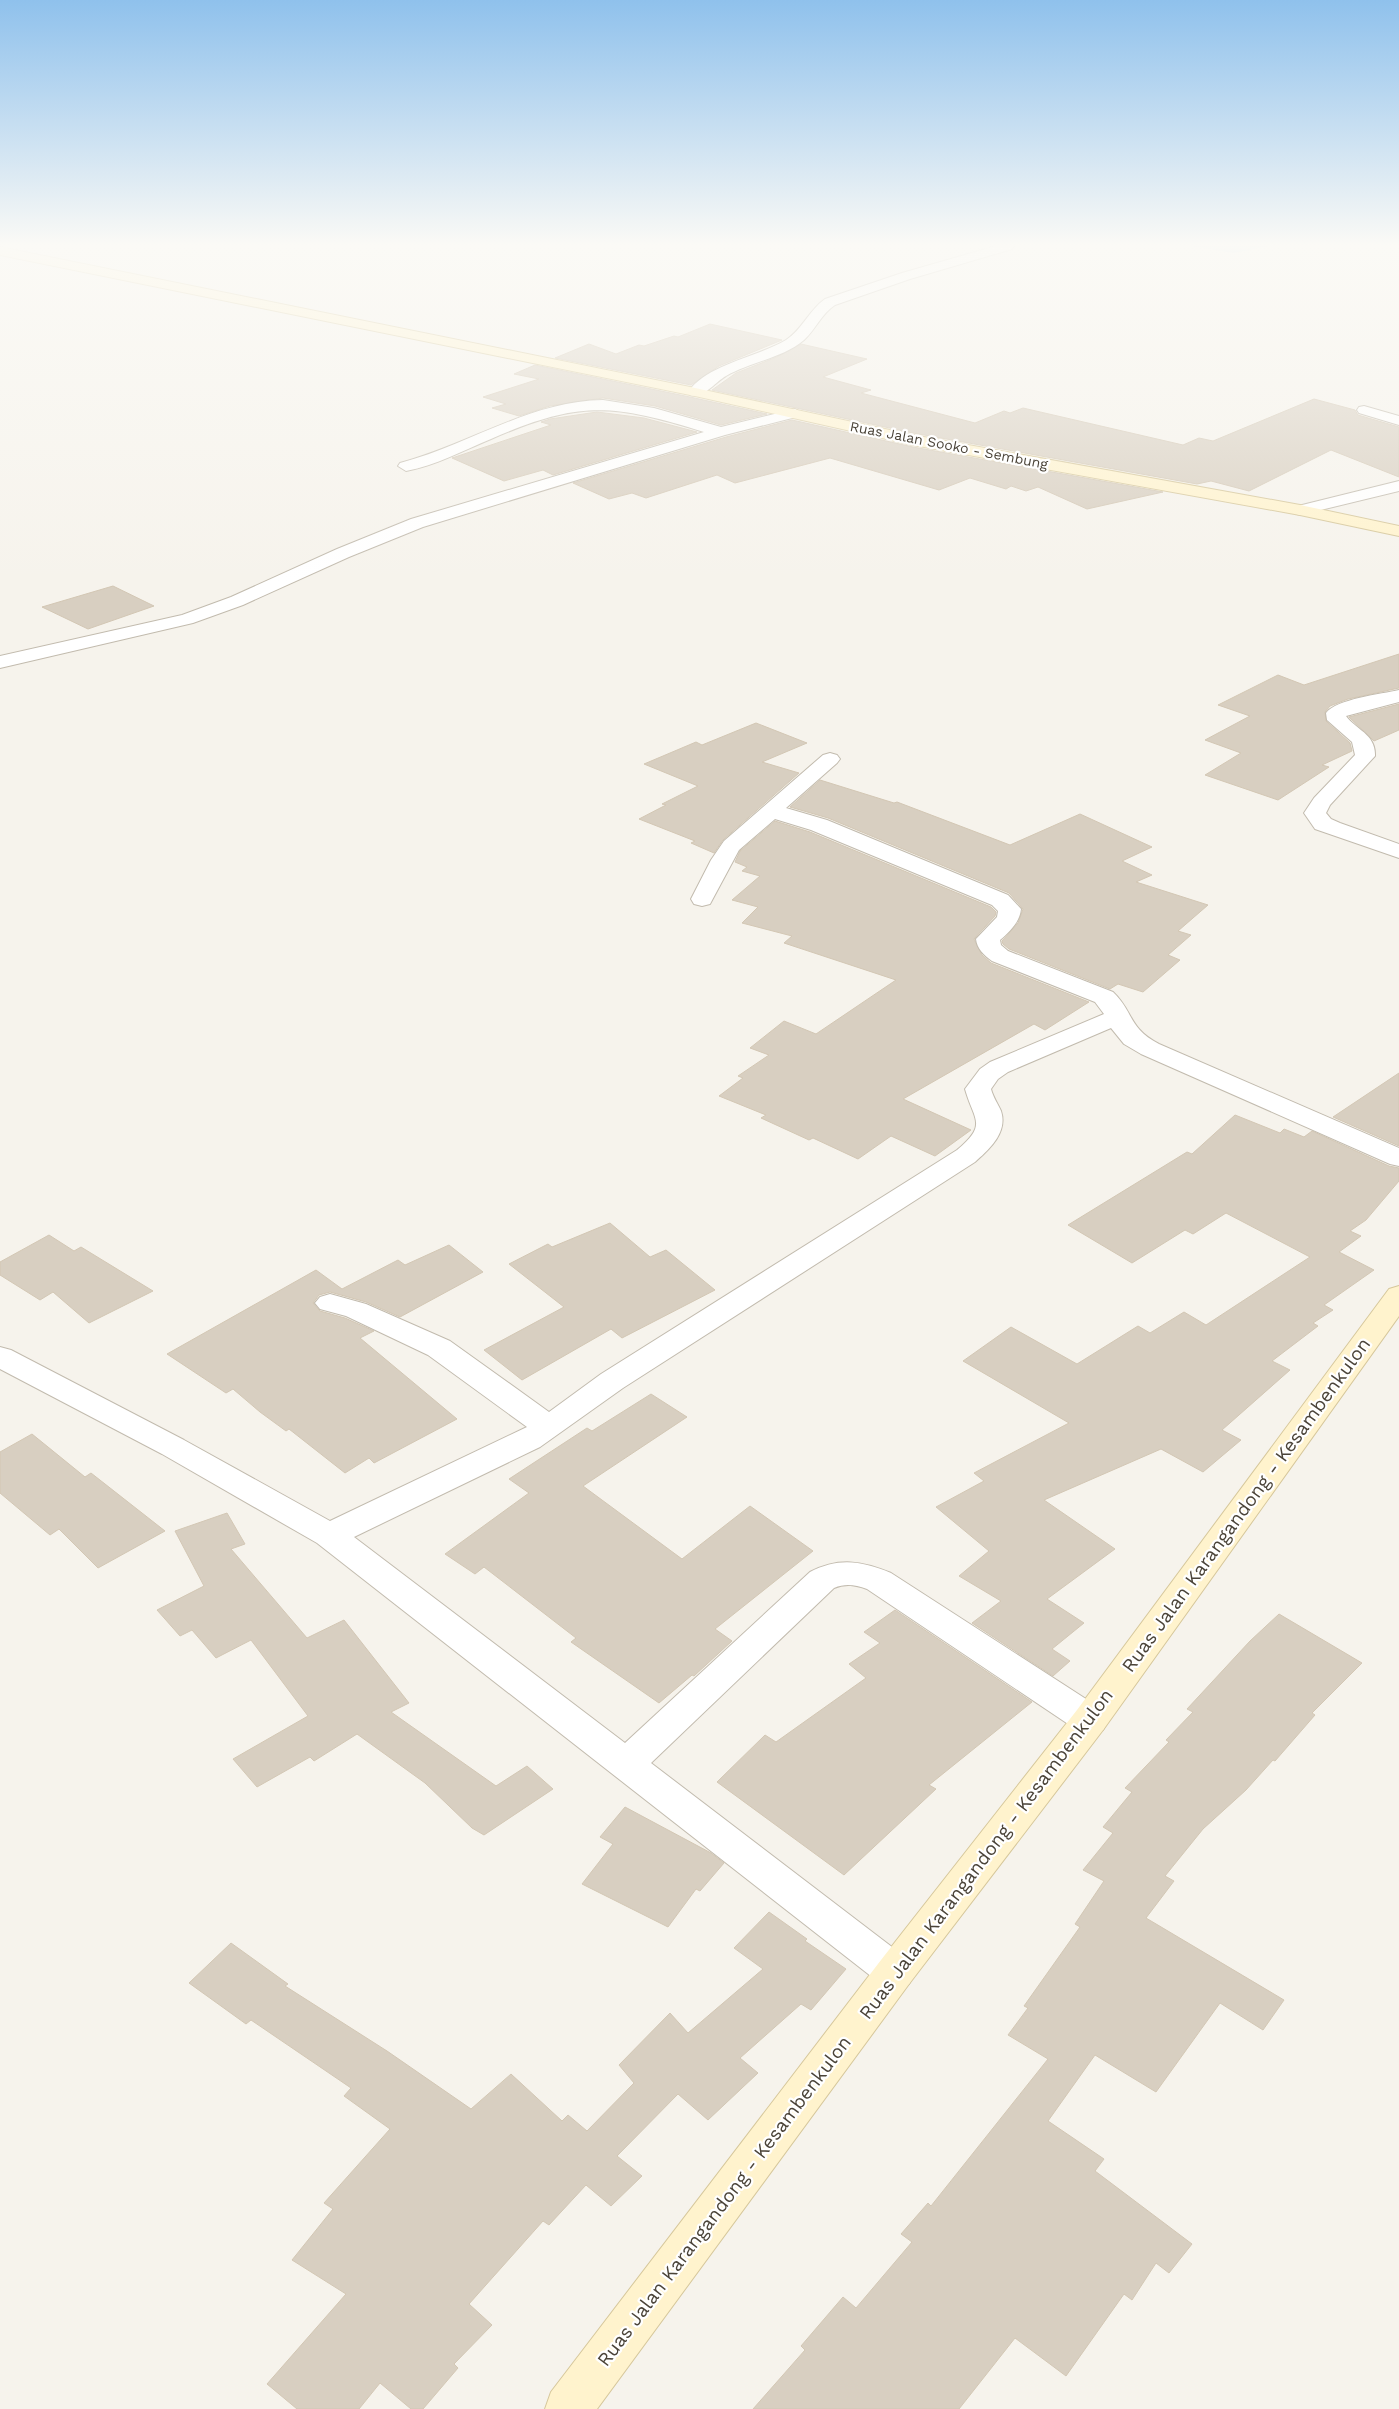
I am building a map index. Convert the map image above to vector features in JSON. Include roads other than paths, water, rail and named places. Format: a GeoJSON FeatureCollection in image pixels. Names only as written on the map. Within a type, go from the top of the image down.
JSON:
{"type":"FeatureCollection","features":[{"type":"Feature","properties":{"kind":"main road","name":"Ruas Jalan Sooko - Sembung"},"geometry":{"type":"LineString","coordinates":[[529,358],[1014,459],[1300,510],[1399,531]]}},
{"type":"Feature","properties":{"kind":"main road","name":"Ruas Jalan Karangandong - Kesambenkulon"},"geometry":{"type":"LineString","coordinates":[[568,2409],[895,1972],[1090,1720],[1399,1295]]}},
{"type":"Feature","properties":{"kind":"street"},"geometry":{"type":"LineString","coordinates":[[696,392],[721,373],[754,358]]}},
{"type":"Feature","properties":{"kind":"street"},"geometry":{"type":"LineString","coordinates":[[406,466],[439,460],[477,439],[532,418],[586,405],[640,410],[720,432]]}},
{"type":"Feature","properties":{"kind":"street"},"geometry":{"type":"LineString","coordinates":[[1364,410],[1399,420]]}},
{"type":"Feature","properties":{"kind":"street"},"geometry":{"type":"LineString","coordinates":[[0,662],[204,613],[237,601],[342,553],[417,523],[720,432],[794,413]]}},
{"type":"Feature","properties":{"kind":"street"},"geometry":{"type":"LineString","coordinates":[[1300,510],[1399,486]]}},
{"type":"Feature","properties":{"kind":"street"},"geometry":{"type":"LineString","coordinates":[[1399,696],[1346,708],[1336,713],[1337,720],[1363,741],[1366,748],[1366,756],[1321,802],[1315,814],[1323,824],[1399,852]]}},
{"type":"Feature","properties":{"kind":"street"},"geometry":{"type":"LineString","coordinates":[[702,899],[729,848],[772,811],[790,792],[830,759]]}},
{"type":"Feature","properties":{"kind":"street"},"geometry":{"type":"LineString","coordinates":[[772,811],[819,824],[1000,900],[1010,909],[1010,914],[1007,920],[988,938],[991,950],[1000,956],[1094,992],[1112,1004],[1117,1017],[1132,1039],[1150,1049],[1399,1158]]}},
{"type":"Feature","properties":{"kind":"street"},"geometry":{"type":"LineString","coordinates":[[329,1535],[505,1452],[550,1427],[612,1381],[980,1145],[990,1125],[988,1112],[980,1098],[978,1089],[989,1074],[999,1067],[1117,1017]]}},
{"type":"Feature","properties":{"kind":"street"},"geometry":{"type":"LineString","coordinates":[[330,1303],[356,1310],[440,1348],[550,1427]]}},
{"type":"Feature","properties":{"kind":"street"},"geometry":{"type":"LineString","coordinates":[[0,1357],[173,1447],[329,1535],[895,1972]]}},
{"type":"Feature","properties":{"kind":"street"},"geometry":{"type":"LineString","coordinates":[[626,1764],[822,1580],[844,1571],[863,1574],[879,1581],[1090,1720]]}}]}
